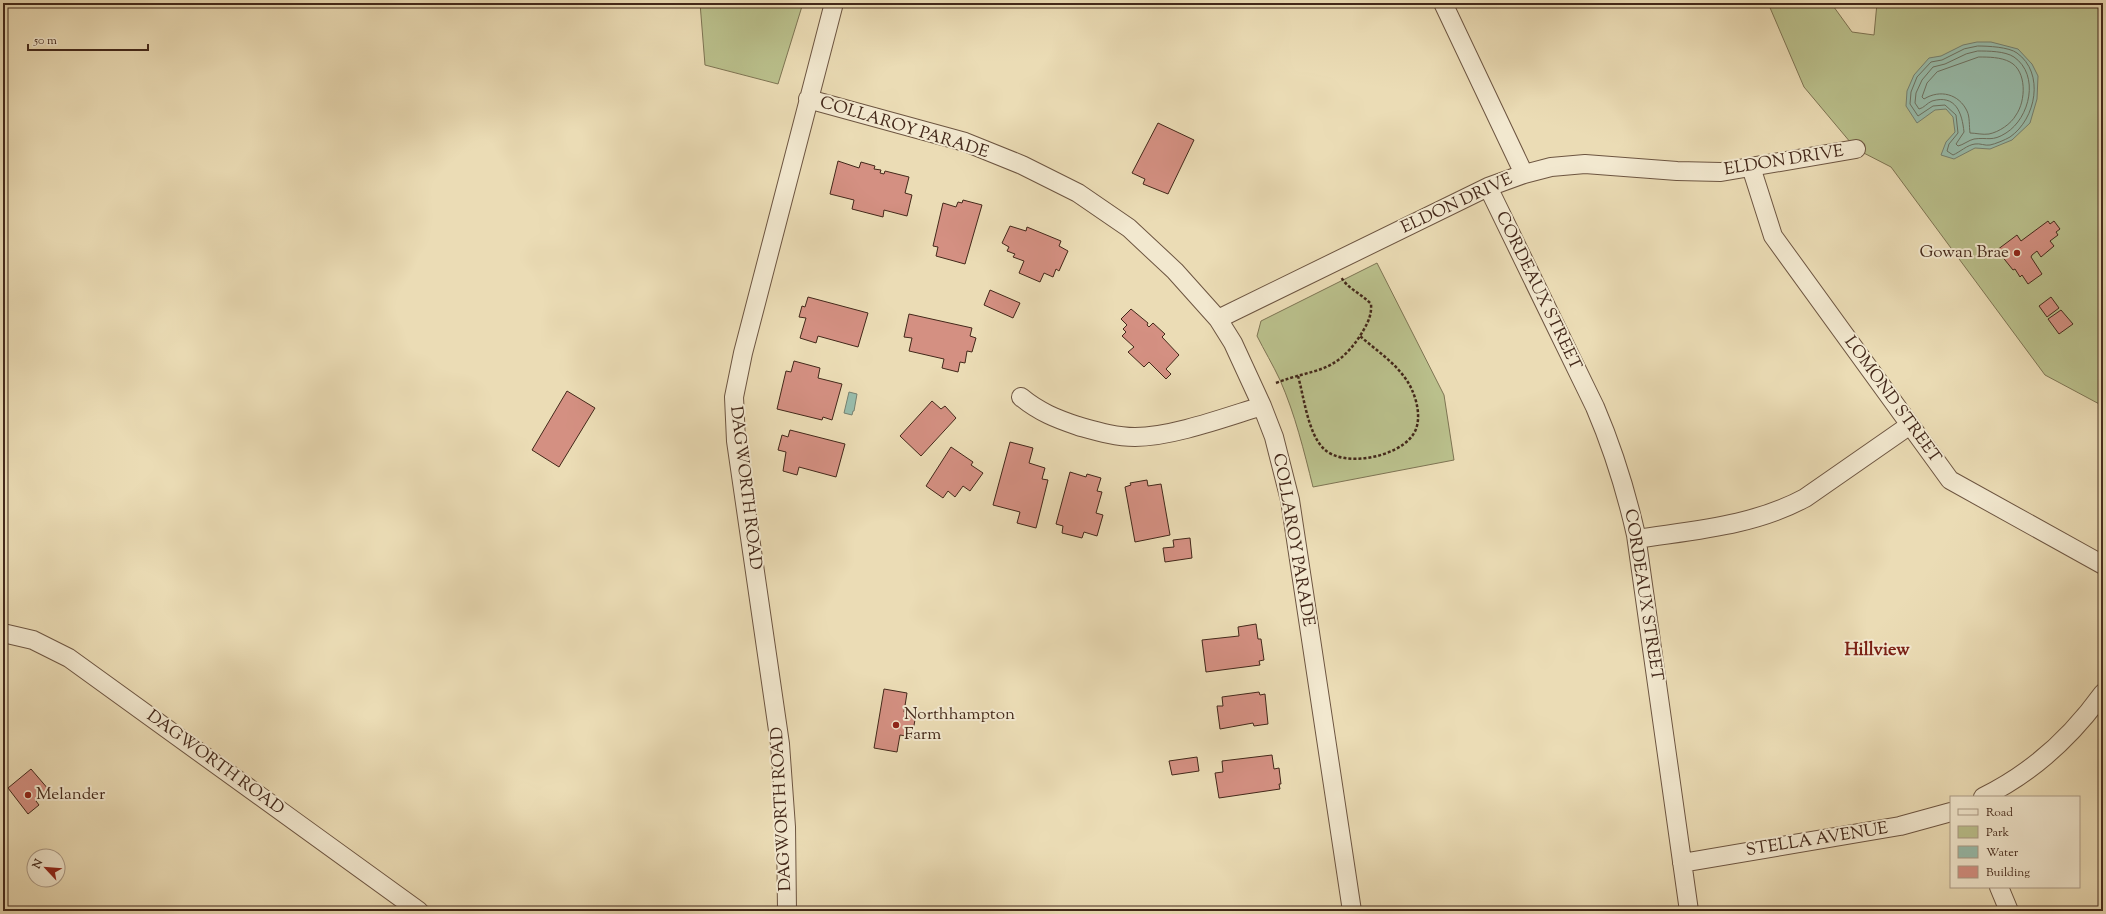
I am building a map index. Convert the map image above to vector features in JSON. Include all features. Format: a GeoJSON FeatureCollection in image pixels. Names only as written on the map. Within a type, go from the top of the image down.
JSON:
{"type":"FeatureCollection","features":[{"type":"Feature","properties":{"kind":"street","name":"DAGWORTH ROAD"},"geometry":{"type":"LineString","coordinates":[[787,911],[786,827],[779,737],[738,457],[734,418],[734,397],[743,353],[834,3]]}},
{"type":"Feature","properties":{"kind":"street"},"geometry":{"type":"LineString","coordinates":[[1443,3],[1524,174]]}},
{"type":"Feature","properties":{"kind":"street","name":"COLLAROY PARADE"},"geometry":{"type":"LineString","coordinates":[[808,99],[966,142],[1050,178],[1078,193],[1129,228],[1174,271],[1218,319],[1232,343],[1262,406],[1281,462],[1290,500],[1352,911]]}},
{"type":"Feature","properties":{"kind":"street","name":"ELDON DRIVE"},"geometry":{"type":"LineString","coordinates":[[1218,319],[1488,187],[1524,174],[1551,167],[1585,164],[1714,172],[1751,168],[1856,149]]}},
{"type":"Feature","properties":{"kind":"street","name":"LOMOND STREET"},"geometry":{"type":"LineString","coordinates":[[1751,168],[1773,236],[1950,480],[2103,565]]}},
{"type":"Feature","properties":{"kind":"street","name":"CORDEAUX STREET"},"geometry":{"type":"LineString","coordinates":[[1488,187],[1595,407],[1618,468],[1637,539],[1689,911]]}},
{"type":"Feature","properties":{"kind":"street"},"geometry":{"type":"LineString","coordinates":[[1021,397],[1038,410],[1058,419],[1108,434],[1135,437],[1161,435],[1262,406]]}},
{"type":"Feature","properties":{"kind":"street"},"geometry":{"type":"LineString","coordinates":[[1637,539],[1748,520],[1783,509],[1805,498],[1910,425]]}},
{"type":"Feature","properties":{"kind":"street","name":"DAGWORTH ROAD"},"geometry":{"type":"LineString","coordinates":[[3,633],[33,640],[69,658],[418,911]]}},
{"type":"Feature","properties":{"kind":"street"},"geometry":{"type":"LineString","coordinates":[[1985,796],[2015,779],[2056,746],[2075,728],[2103,693]]}},
{"type":"Feature","properties":{"kind":"street","name":"STELLA AVENUE"},"geometry":{"type":"LineString","coordinates":[[1682,863],[1900,826],[1950,812]]}},
{"type":"Feature","properties":{"kind":"street"},"geometry":{"type":"LineString","coordinates":[[1999,888],[2009,911]]}},
{"type":"Feature","properties":{"kind":"path"},"geometry":{"type":"LineString","coordinates":[[1276,383],[1325,369],[1334,364],[1352,348],[1360,336],[1370,318],[1371,304],[1350,289],[1341,277]]}},
{"type":"Feature","properties":{"kind":"path"},"geometry":{"type":"LineString","coordinates":[[1298,376],[1312,431],[1317,441],[1330,454],[1340,458],[1354,459],[1374,457],[1392,452],[1413,436],[1418,426],[1417,404],[1412,390],[1396,367],[1360,336]]}},
{"type":"Feature","properties":{"kind":"green space"},"geometry":{"type":"Polygon","coordinates":[[[700,3],[803,3],[778,84],[705,65],[700,3]]]}},
{"type":"Feature","properties":{"kind":"green space"},"geometry":{"type":"Polygon","coordinates":[[[1768,3],[1831,3],[1852,32],[1874,35],[1877,3],[2103,3],[2103,406],[2045,375],[1891,167],[1856,149],[1804,87],[1768,3]]]}},
{"type":"Feature","properties":{"kind":"green space"},"geometry":{"type":"Polygon","coordinates":[[[1377,263],[1444,395],[1454,460],[1313,487],[1299,433],[1290,406],[1277,374],[1257,336],[1261,321],[1377,263]]]}},
{"type":"Feature","properties":{"kind":"water"},"geometry":{"type":"Polygon","coordinates":[[[1977,42],[1991,42],[2018,49],[2032,64],[2038,76],[2037,99],[2030,123],[2012,140],[1990,149],[1975,148],[1954,159],[1941,155],[1946,142],[1955,132],[1953,117],[1946,109],[1935,110],[1917,123],[1906,106],[1907,91],[1914,75],[1929,58],[1941,56],[1963,45],[1977,42]]]}},
{"type":"Feature","properties":{"kind":"water"},"geometry":{"type":"Polygon","coordinates":[[[849,392],[857,394],[852,415],[844,413],[849,392]]]}},
{"type":"Feature","properties":{"kind":"building"},"geometry":{"type":"Polygon","coordinates":[[[1158,123],[1194,140],[1168,194],[1143,184],[1145,179],[1132,173],[1158,123]]]}},
{"type":"Feature","properties":{"kind":"building"},"geometry":{"type":"Polygon","coordinates":[[[838,161],[859,168],[861,162],[875,166],[874,169],[881,170],[880,173],[884,174],[885,171],[909,177],[905,193],[912,195],[907,216],[884,210],[883,217],[852,209],[854,200],[830,194],[838,161]]]}},
{"type":"Feature","properties":{"kind":"building"},"geometry":{"type":"Polygon","coordinates":[[[963,200],[982,205],[965,264],[936,256],[938,247],[933,246],[943,203],[956,207],[958,202],[962,203],[963,200]]]}},
{"type":"Feature","properties":{"kind":"building","name":"Gowan Brae"},"geometry":{"type":"Polygon","coordinates":[[[2048,221],[2050,224],[2054,221],[2060,229],[2056,232],[2058,235],[2050,241],[2054,246],[2041,257],[2037,251],[2032,255],[2031,257],[2042,274],[2028,284],[2022,275],[2020,277],[2015,269],[2013,270],[1997,250],[2017,235],[2021,241],[2048,221]]]}},
{"type":"Feature","properties":{"kind":"building"},"geometry":{"type":"Polygon","coordinates":[[[1010,226],[1026,231],[1027,227],[1061,241],[1059,246],[1068,251],[1059,271],[1056,269],[1053,277],[1044,273],[1040,282],[1019,273],[1024,261],[1013,257],[1015,254],[1007,251],[1009,247],[1002,243],[1010,226]]]}},
{"type":"Feature","properties":{"kind":"building"},"geometry":{"type":"Polygon","coordinates":[[[990,290],[1020,303],[1013,318],[984,305],[990,290]]]}},
{"type":"Feature","properties":{"kind":"building"},"geometry":{"type":"Polygon","coordinates":[[[808,297],[868,313],[858,347],[818,336],[816,343],[800,338],[806,318],[799,317],[802,306],[805,307],[808,297]]]}},
{"type":"Feature","properties":{"kind":"building"},"geometry":{"type":"Polygon","coordinates":[[[2051,297],[2059,308],[2047,317],[2039,306],[2051,297]]]}},
{"type":"Feature","properties":{"kind":"building"},"geometry":{"type":"Polygon","coordinates":[[[1131,309],[1148,323],[1147,325],[1149,327],[1153,323],[1165,334],[1162,337],[1179,355],[1166,369],[1171,374],[1166,379],[1149,362],[1144,367],[1128,352],[1134,347],[1122,336],[1126,332],[1123,329],[1127,325],[1121,319],[1131,309]]]}},
{"type":"Feature","properties":{"kind":"building"},"geometry":{"type":"Polygon","coordinates":[[[2061,310],[2073,324],[2059,334],[2048,319],[2061,310]]]}},
{"type":"Feature","properties":{"kind":"building"},"geometry":{"type":"Polygon","coordinates":[[[909,314],[972,328],[970,336],[976,338],[972,352],[967,351],[965,363],[960,362],[958,372],[942,368],[944,359],[909,351],[912,338],[904,337],[909,314]]]}},
{"type":"Feature","properties":{"kind":"building"},"geometry":{"type":"Polygon","coordinates":[[[794,361],[820,368],[818,378],[842,384],[832,420],[823,417],[822,420],[777,409],[786,371],[791,372],[794,361]]]}},
{"type":"Feature","properties":{"kind":"building"},"geometry":{"type":"Polygon","coordinates":[[[567,391],[595,408],[559,467],[532,450],[567,391]]]}},
{"type":"Feature","properties":{"kind":"building"},"geometry":{"type":"Polygon","coordinates":[[[932,401],[941,409],[945,406],[956,418],[921,456],[900,436],[932,401]]]}},
{"type":"Feature","properties":{"kind":"building"},"geometry":{"type":"Polygon","coordinates":[[[790,430],[845,444],[836,477],[799,467],[797,475],[783,471],[786,452],[778,450],[782,435],[788,437],[790,430]]]}},
{"type":"Feature","properties":{"kind":"building"},"geometry":{"type":"Polygon","coordinates":[[[1010,442],[1033,448],[1029,463],[1045,468],[1042,479],[1048,480],[1036,528],[1017,523],[1020,512],[993,505],[1010,442]]]}},
{"type":"Feature","properties":{"kind":"building"},"geometry":{"type":"Polygon","coordinates":[[[951,447],[973,462],[971,465],[983,473],[970,491],[963,486],[955,497],[948,491],[943,498],[926,486],[951,447]]]}},
{"type":"Feature","properties":{"kind":"building"},"geometry":{"type":"Polygon","coordinates":[[[1070,472],[1086,477],[1087,474],[1101,478],[1097,491],[1102,492],[1096,513],[1103,515],[1097,536],[1084,532],[1082,538],[1062,533],[1063,526],[1056,524],[1070,472]]]}},
{"type":"Feature","properties":{"kind":"building"},"geometry":{"type":"Polygon","coordinates":[[[1147,480],[1148,486],[1161,484],[1170,535],[1135,542],[1125,487],[1131,485],[1130,483],[1147,480]]]}},
{"type":"Feature","properties":{"kind":"building"},"geometry":{"type":"Polygon","coordinates":[[[1190,538],[1192,558],[1165,562],[1163,548],[1174,547],[1173,540],[1190,538]]]}},
{"type":"Feature","properties":{"kind":"building"},"geometry":{"type":"Polygon","coordinates":[[[1256,624],[1258,639],[1261,639],[1264,660],[1259,661],[1260,665],[1206,672],[1202,640],[1239,636],[1238,627],[1256,624]]]}},
{"type":"Feature","properties":{"kind":"building","name":"Northhampton Farm"},"geometry":{"type":"Polygon","coordinates":[[[884,689],[907,693],[904,712],[916,714],[912,737],[900,735],[897,752],[874,748],[884,689]]]}},
{"type":"Feature","properties":{"kind":"building"},"geometry":{"type":"Polygon","coordinates":[[[1259,692],[1260,695],[1265,694],[1268,724],[1254,726],[1253,723],[1220,729],[1217,706],[1223,706],[1222,697],[1259,692]]]}},
{"type":"Feature","properties":{"kind":"building"},"geometry":{"type":"Polygon","coordinates":[[[1272,755],[1274,769],[1279,768],[1281,784],[1279,784],[1280,789],[1219,798],[1215,773],[1223,772],[1222,761],[1272,755]]]}},
{"type":"Feature","properties":{"kind":"building"},"geometry":{"type":"Polygon","coordinates":[[[1197,757],[1199,771],[1172,775],[1169,761],[1197,757]]]}},
{"type":"Feature","properties":{"kind":"building","name":"Melander"},"geometry":{"type":"Polygon","coordinates":[[[31,769],[49,790],[36,801],[39,805],[28,814],[8,788],[31,769]]]}},
{"type":"Feature","properties":{"kind":"place","name":"Gowan Brae"},"geometry":{"type":"Point","coordinates":[2017,253]}},
{"type":"Feature","properties":{"kind":"place","name":"Northhampton Farm"},"geometry":{"type":"Point","coordinates":[896,725]}},
{"type":"Feature","properties":{"kind":"place","name":"Melander"},"geometry":{"type":"Point","coordinates":[28,795]}},
{"type":"Feature","properties":{"kind":"district","name":"Hillview"},"geometry":{"type":"Point","coordinates":[1877,651]}}]}
